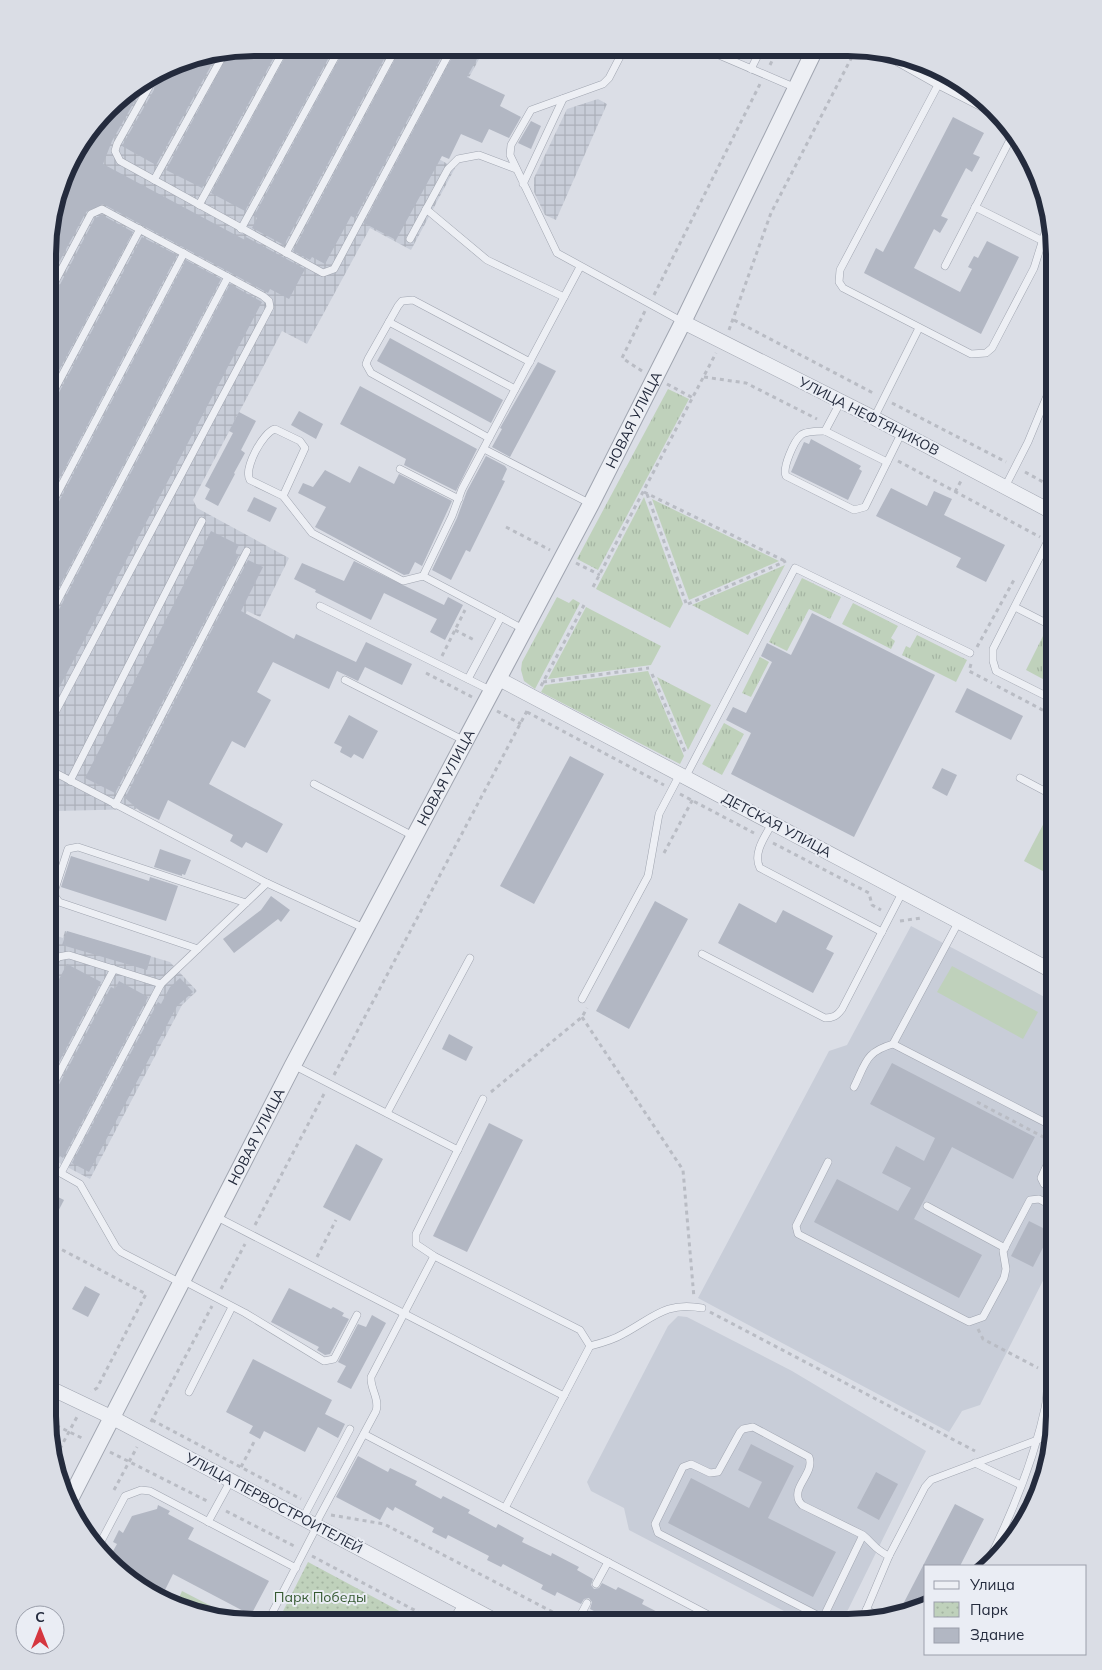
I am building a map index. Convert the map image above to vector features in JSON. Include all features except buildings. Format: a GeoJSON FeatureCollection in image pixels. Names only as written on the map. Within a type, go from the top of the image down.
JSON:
{"type":"FeatureCollection","features":[{"type":"Feature","properties":{"kind":"street","name":"НОВАЯ УЛИЦА"},"geometry":{"type":"LineString","coordinates":[[72,1494],[293,1065],[526,630],[591,504],[683,322],[812,56]]}},
{"type":"Feature","properties":{"kind":"street","name":"УЛИЦА НЕФТЯНИКОВ"},"geometry":{"type":"LineString","coordinates":[[683,322],[902,432],[1046,509]]}},
{"type":"Feature","properties":{"kind":"street","name":"ДЕТСКАЯ УЛИЦА"},"geometry":{"type":"LineString","coordinates":[[496,685],[534,698],[686,772],[772,822],[1046,968]]}},
{"type":"Feature","properties":{"kind":"street","name":"УЛИЦА ПЕРВОСТРОИТЕЛЕЙ"},"geometry":{"type":"LineString","coordinates":[[56,1391],[144,1434],[483,1614]]}},
{"type":"Feature","properties":{"kind":"lane"},"geometry":{"type":"LineString","coordinates":[[199,205],[280,56]]}},
{"type":"Feature","properties":{"kind":"lane"},"geometry":{"type":"LineString","coordinates":[[242,229],[336,56]]}},
{"type":"Feature","properties":{"kind":"lane"},"geometry":{"type":"LineString","coordinates":[[286,253],[392,56]]}},
{"type":"Feature","properties":{"kind":"lane"},"geometry":{"type":"LineString","coordinates":[[149,87],[115,151],[120,161],[323,273],[334,269],[448,56]]}},
{"type":"Feature","properties":{"kind":"lane"},"geometry":{"type":"LineString","coordinates":[[620,56],[609,78],[602,84],[535,108],[527,114],[510,150],[516,169],[557,253],[683,322]]}},
{"type":"Feature","properties":{"kind":"lane"},"geometry":{"type":"LineString","coordinates":[[726,56],[796,88]]}},
{"type":"Feature","properties":{"kind":"lane"},"geometry":{"type":"LineString","coordinates":[[751,68],[757,56]]}},
{"type":"Feature","properties":{"kind":"lane"},"geometry":{"type":"LineString","coordinates":[[154,180],[221,59]]}},
{"type":"Feature","properties":{"kind":"lane"},"geometry":{"type":"LineString","coordinates":[[899,63],[978,105]]}},
{"type":"Feature","properties":{"kind":"lane"},"geometry":{"type":"LineString","coordinates":[[944,81],[938,85],[838,276],[839,282],[843,288],[971,354],[986,353],[992,348],[1034,268],[1044,234]]}},
{"type":"Feature","properties":{"kind":"lane"},"geometry":{"type":"LineString","coordinates":[[523,184],[563,99]]}},
{"type":"Feature","properties":{"kind":"lane"},"geometry":{"type":"LineString","coordinates":[[945,266],[1010,141]]}},
{"type":"Feature","properties":{"kind":"lane"},"geometry":{"type":"LineString","coordinates":[[410,239],[448,170],[464,156],[488,157],[516,169]]}},
{"type":"Feature","properties":{"kind":"lane"},"geometry":{"type":"LineString","coordinates":[[975,208],[1042,241]]}},
{"type":"Feature","properties":{"kind":"lane"},"geometry":{"type":"LineString","coordinates":[[426,209],[487,260],[564,297]]}},
{"type":"Feature","properties":{"kind":"lane"},"geometry":{"type":"LineString","coordinates":[[56,280],[91,214],[96,210],[107,210],[263,296],[269,302],[269,312],[56,709]]}},
{"type":"Feature","properties":{"kind":"lane"},"geometry":{"type":"LineString","coordinates":[[56,387],[140,229]]}},
{"type":"Feature","properties":{"kind":"lane"},"geometry":{"type":"LineString","coordinates":[[56,496],[184,253]]}},
{"type":"Feature","properties":{"kind":"lane"},"geometry":{"type":"LineString","coordinates":[[423,576],[489,438],[580,267]]}},
{"type":"Feature","properties":{"kind":"lane"},"geometry":{"type":"LineString","coordinates":[[56,604],[228,277]]}},
{"type":"Feature","properties":{"kind":"lane"},"geometry":{"type":"LineString","coordinates":[[489,438],[371,373],[366,364],[402,301],[413,300],[530,362]]}},
{"type":"Feature","properties":{"kind":"lane"},"geometry":{"type":"LineString","coordinates":[[389,322],[515,389]]}},
{"type":"Feature","properties":{"kind":"lane"},"geometry":{"type":"LineString","coordinates":[[874,418],[919,328]]}},
{"type":"Feature","properties":{"kind":"lane"},"geometry":{"type":"LineString","coordinates":[[1005,487],[1028,442],[1046,398]]}},
{"type":"Feature","properties":{"kind":"lane"},"geometry":{"type":"LineString","coordinates":[[825,430],[841,401]]}},
{"type":"Feature","properties":{"kind":"lane"},"geometry":{"type":"LineString","coordinates":[[283,496],[305,448],[300,441],[275,429],[266,433],[248,467],[248,476],[250,480],[283,496],[312,533],[403,580],[407,581],[423,576],[526,630]]}},
{"type":"Feature","properties":{"kind":"lane"},"geometry":{"type":"LineString","coordinates":[[887,462],[825,430],[805,433],[799,438],[785,466],[786,476],[858,510],[865,507],[902,432]]}},
{"type":"Feature","properties":{"kind":"lane"},"geometry":{"type":"LineString","coordinates":[[484,449],[591,504]]}},
{"type":"Feature","properties":{"kind":"lane"},"geometry":{"type":"LineString","coordinates":[[400,469],[459,499]]}},
{"type":"Feature","properties":{"kind":"lane"},"geometry":{"type":"LineString","coordinates":[[70,781],[202,521]]}},
{"type":"Feature","properties":{"kind":"lane"},"geometry":{"type":"LineString","coordinates":[[1046,545],[993,648],[993,661],[996,670],[1046,696]]}},
{"type":"Feature","properties":{"kind":"lane"},"geometry":{"type":"LineString","coordinates":[[115,805],[247,550]]}},
{"type":"Feature","properties":{"kind":"lane"},"geometry":{"type":"LineString","coordinates":[[582,999],[648,876],[659,814],[686,772],[796,568],[972,653]]}},
{"type":"Feature","properties":{"kind":"lane"},"geometry":{"type":"LineString","coordinates":[[320,606],[468,679],[496,685]]}},
{"type":"Feature","properties":{"kind":"lane"},"geometry":{"type":"LineString","coordinates":[[1015,607],[1046,623]]}},
{"type":"Feature","properties":{"kind":"lane"},"geometry":{"type":"LineString","coordinates":[[468,679],[501,617]]}},
{"type":"Feature","properties":{"kind":"lane"},"geometry":{"type":"LineString","coordinates":[[345,680],[466,741]]}},
{"type":"Feature","properties":{"kind":"lane"},"geometry":{"type":"LineString","coordinates":[[56,773],[267,883],[366,929]]}},
{"type":"Feature","properties":{"kind":"lane"},"geometry":{"type":"LineString","coordinates":[[1020,778],[1046,792]]}},
{"type":"Feature","properties":{"kind":"lane"},"geometry":{"type":"LineString","coordinates":[[314,784],[415,837]]}},
{"type":"Feature","properties":{"kind":"lane"},"geometry":{"type":"LineString","coordinates":[[772,822],[758,851],[757,862],[760,868],[882,932]]}},
{"type":"Feature","properties":{"kind":"lane"},"geometry":{"type":"LineString","coordinates":[[56,886],[68,849],[78,847],[246,903]]}},
{"type":"Feature","properties":{"kind":"lane"},"geometry":{"type":"LineString","coordinates":[[61,1173],[161,984],[267,883]]}},
{"type":"Feature","properties":{"kind":"lane"},"geometry":{"type":"LineString","coordinates":[[702,954],[825,1018],[831,1018],[838,1015],[842,1009],[903,891]]}},
{"type":"Feature","properties":{"kind":"lane"},"geometry":{"type":"LineString","coordinates":[[56,898],[59,902],[198,949]]}},
{"type":"Feature","properties":{"kind":"lane"},"geometry":{"type":"LineString","coordinates":[[893,1044],[959,921]]}},
{"type":"Feature","properties":{"kind":"lane"},"geometry":{"type":"LineString","coordinates":[[56,959],[63,955],[161,984]]}},
{"type":"Feature","properties":{"kind":"lane"},"geometry":{"type":"LineString","coordinates":[[387,1114],[470,958]]}},
{"type":"Feature","properties":{"kind":"lane"},"geometry":{"type":"LineString","coordinates":[[56,1079],[114,969]]}},
{"type":"Feature","properties":{"kind":"lane"},"geometry":{"type":"LineString","coordinates":[[854,1088],[872,1053],[878,1048],[893,1044],[1046,1124]]}},
{"type":"Feature","properties":{"kind":"lane"},"geometry":{"type":"LineString","coordinates":[[293,1065],[458,1150]]}},
{"type":"Feature","properties":{"kind":"lane"},"geometry":{"type":"LineString","coordinates":[[483,1099],[416,1234],[416,1244],[434,1256],[580,1330],[590,1346]]}},
{"type":"Feature","properties":{"kind":"lane"},"geometry":{"type":"LineString","coordinates":[[828,1162],[796,1226],[798,1234],[963,1321],[975,1322],[983,1317],[1004,1278],[1006,1269],[1003,1255],[1005,1248],[1030,1200],[1038,1199],[1046,1203]]}},
{"type":"Feature","properties":{"kind":"lane"},"geometry":{"type":"LineString","coordinates":[[1046,1167],[1041,1178],[1046,1185]]}},
{"type":"Feature","properties":{"kind":"lane"},"geometry":{"type":"LineString","coordinates":[[56,1170],[73,1179],[85,1191],[116,1247],[128,1257],[232,1306],[324,1361],[334,1359],[357,1315]]}},
{"type":"Feature","properties":{"kind":"lane"},"geometry":{"type":"LineString","coordinates":[[927,1206],[1005,1248]]}},
{"type":"Feature","properties":{"kind":"lane"},"geometry":{"type":"LineString","coordinates":[[215,1216],[564,1396]]}},
{"type":"Feature","properties":{"kind":"lane"},"geometry":{"type":"LineString","coordinates":[[272,1614],[323,1510],[377,1408],[371,1377],[434,1256]]}},
{"type":"Feature","properties":{"kind":"lane"},"geometry":{"type":"LineString","coordinates":[[189,1392],[232,1306]]}},
{"type":"Feature","properties":{"kind":"lane"},"geometry":{"type":"LineString","coordinates":[[505,1508],[590,1346],[622,1335],[661,1310],[680,1306],[698,1307]]}},
{"type":"Feature","properties":{"kind":"lane"},"geometry":{"type":"LineString","coordinates":[[995,1548],[1011,1517],[1046,1410]]}},
{"type":"Feature","properties":{"kind":"lane"},"geometry":{"type":"LineString","coordinates":[[815,1614],[658,1533],[655,1524],[683,1468],[691,1464],[710,1473],[718,1472],[740,1432],[748,1427],[753,1427],[806,1454],[810,1461],[798,1492],[799,1502],[863,1536],[876,1549],[889,1556]]}},
{"type":"Feature","properties":{"kind":"lane"},"geometry":{"type":"LineString","coordinates":[[302,1518],[350,1429]]}},
{"type":"Feature","properties":{"kind":"lane"},"geometry":{"type":"LineString","coordinates":[[364,1434],[707,1614]]}},
{"type":"Feature","properties":{"kind":"lane"},"geometry":{"type":"LineString","coordinates":[[871,1612],[866,1610],[889,1556],[925,1487],[936,1478],[1044,1438]]}},
{"type":"Feature","properties":{"kind":"lane"},"geometry":{"type":"LineString","coordinates":[[976,1463],[1021,1485]]}},
{"type":"Feature","properties":{"kind":"lane"},"geometry":{"type":"LineString","coordinates":[[208,1522],[231,1480]]}},
{"type":"Feature","properties":{"kind":"lane"},"geometry":{"type":"LineString","coordinates":[[101,1541],[125,1496],[141,1490],[150,1491],[296,1568]]}},
{"type":"Feature","properties":{"kind":"lane"},"geometry":{"type":"LineString","coordinates":[[825,1614],[863,1536]]}},
{"type":"Feature","properties":{"kind":"lane"},"geometry":{"type":"LineString","coordinates":[[596,1584],[608,1562]]}},
{"type":"Feature","properties":{"kind":"lane"},"geometry":{"type":"LineString","coordinates":[[456,1614],[463,1603]]}},
{"type":"Feature","properties":{"kind":"lane"},"geometry":{"type":"LineString","coordinates":[[581,1614],[587,1603]]}},
{"type":"Feature","properties":{"kind":"path"},"geometry":{"type":"LineString","coordinates":[[642,371],[622,358],[774,56]]}},
{"type":"Feature","properties":{"kind":"path"},"geometry":{"type":"LineString","coordinates":[[734,320],[771,213],[852,56]]}},
{"type":"Feature","properties":{"kind":"path"},"geometry":{"type":"LineString","coordinates":[[593,587],[645,493],[704,377]]}},
{"type":"Feature","properties":{"kind":"path"},"geometry":{"type":"LineString","coordinates":[[645,493],[786,561],[796,568]]}},
{"type":"Feature","properties":{"kind":"path"},"geometry":{"type":"LineString","coordinates":[[645,493],[687,603],[786,561]]}},
{"type":"Feature","properties":{"kind":"path"},"geometry":{"type":"LineString","coordinates":[[1033,544],[1038,536]]}},
{"type":"Feature","properties":{"kind":"path"},"geometry":{"type":"LineString","coordinates":[[972,653],[1019,569]]}},
{"type":"Feature","properties":{"kind":"path"},"geometry":{"type":"LineString","coordinates":[[431,676],[470,601]]}},
{"type":"Feature","properties":{"kind":"path"},"geometry":{"type":"LineString","coordinates":[[111,1496],[584,605]]}},
{"type":"Feature","properties":{"kind":"path"},"geometry":{"type":"LineString","coordinates":[[455,630],[486,645]]}},
{"type":"Feature","properties":{"kind":"path"},"geometry":{"type":"LineString","coordinates":[[543,682],[649,668]]}},
{"type":"Feature","properties":{"kind":"path"},"geometry":{"type":"LineString","coordinates":[[652,674],[686,772]]}},
{"type":"Feature","properties":{"kind":"path"},"geometry":{"type":"LineString","coordinates":[[582,1017],[683,1170],[698,1307],[975,1451]]}},
{"type":"Feature","properties":{"kind":"path"},"geometry":{"type":"LineString","coordinates":[[312,1267],[336,1220]]}},
{"type":"Feature","properties":{"kind":"path"},"geometry":{"type":"LineString","coordinates":[[56,1247],[146,1294],[97,1388],[88,1394],[59,1450]]}},
{"type":"Feature","properties":{"kind":"path"},"geometry":{"type":"LineString","coordinates":[[975,1322],[983,1340],[1046,1373]]}},
{"type":"Feature","properties":{"kind":"path"},"geometry":{"type":"LineString","coordinates":[[152,1420],[310,1504]]}},
{"type":"Feature","properties":{"kind":"path"},"geometry":{"type":"LineString","coordinates":[[57,1426],[304,1551],[422,1614]]}},
{"type":"Feature","properties":{"kind":"path"},"geometry":{"type":"LineString","coordinates":[[242,1467],[255,1440]]}},
{"type":"Feature","properties":{"kind":"path"},"geometry":{"type":"LineString","coordinates":[[323,1510],[332,1515],[384,1524],[557,1614]]}},
{"type":"Feature","properties":{"kind":"shaded area"},"geometry":{"type":"Polygon","coordinates":[[[254,56],[481,56],[428,153],[455,168],[411,250],[370,228],[307,344],[282,331],[193,500],[197,508],[289,558],[260,617],[247,611],[153,797],[141,809],[56,811],[56,254],[60,216],[71,178],[97,134],[124,105],[155,83],[178,71],[203,63],[228,58],[254,56]]]}},
{"type":"Feature","properties":{"kind":"shaded area"},"geometry":{"type":"Polygon","coordinates":[[[598,99],[607,104],[556,220],[545,215],[534,192],[534,178],[567,109],[598,99]]]}},
{"type":"Feature","properties":{"kind":"shaded area"},"geometry":{"type":"Polygon","coordinates":[[[911,926],[1046,998],[1046,1275],[980,1405],[962,1411],[949,1432],[698,1298],[829,1051],[847,1045],[911,926]]]}},
{"type":"Feature","properties":{"kind":"shaded area"},"geometry":{"type":"Polygon","coordinates":[[[65,931],[170,962],[197,991],[182,1005],[90,1179],[56,1161],[56,936],[63,938],[65,931]]]}},
{"type":"Feature","properties":{"kind":"shaded area"},"geometry":{"type":"Polygon","coordinates":[[[678,1316],[687,1317],[792,1371],[926,1451],[846,1614],[790,1614],[629,1530],[624,1508],[591,1491],[587,1482],[668,1326],[678,1316]]]}},
{"type":"Feature","properties":{"kind":"green space"},"geometry":{"type":"Polygon","coordinates":[[[668,389],[689,399],[598,570],[577,559],[668,389]]]}},
{"type":"Feature","properties":{"kind":"green space"},"geometry":{"type":"Polygon","coordinates":[[[644,497],[683,604],[670,628],[596,589],[644,497]]]}},
{"type":"Feature","properties":{"kind":"green space"},"geometry":{"type":"Polygon","coordinates":[[[652,499],[779,561],[689,600],[652,499]]]}},
{"type":"Feature","properties":{"kind":"green space"},"geometry":{"type":"Polygon","coordinates":[[[785,565],[748,635],[692,605],[785,565]]]}},
{"type":"Feature","properties":{"kind":"green space"},"geometry":{"type":"Polygon","coordinates":[[[802,578],[841,597],[830,619],[809,609],[787,651],[769,642],[802,578]]]}},
{"type":"Feature","properties":{"kind":"green space"},"geometry":{"type":"Polygon","coordinates":[[[557,597],[569,603],[573,599],[580,603],[535,689],[524,681],[521,670],[522,662],[557,597]]]}},
{"type":"Feature","properties":{"kind":"green space"},"geometry":{"type":"Polygon","coordinates":[[[853,603],[898,626],[891,638],[895,641],[891,649],[842,624],[853,603]]]}},
{"type":"Feature","properties":{"kind":"green space"},"geometry":{"type":"Polygon","coordinates":[[[586,607],[661,646],[651,665],[548,679],[586,607]]]}},
{"type":"Feature","properties":{"kind":"green space"},"geometry":{"type":"Polygon","coordinates":[[[1045,632],[1046,681],[1026,670],[1045,632]]]}},
{"type":"Feature","properties":{"kind":"green space"},"geometry":{"type":"Polygon","coordinates":[[[917,635],[967,660],[956,682],[902,655],[906,646],[910,648],[917,635]]]}},
{"type":"Feature","properties":{"kind":"green space"},"geometry":{"type":"Polygon","coordinates":[[[760,657],[769,662],[751,697],[742,693],[760,657]]]}},
{"type":"Feature","properties":{"kind":"green space"},"geometry":{"type":"Polygon","coordinates":[[[648,671],[684,756],[680,764],[541,692],[545,685],[648,671]]]}},
{"type":"Feature","properties":{"kind":"green space"},"geometry":{"type":"Polygon","coordinates":[[[657,677],[711,705],[688,750],[657,677]]]}},
{"type":"Feature","properties":{"kind":"green space"},"geometry":{"type":"Polygon","coordinates":[[[724,723],[744,734],[722,775],[702,764],[724,723]]]}},
{"type":"Feature","properties":{"kind":"green space"},"geometry":{"type":"Polygon","coordinates":[[[1046,819],[1046,873],[1024,861],[1046,819]]]}},
{"type":"Feature","properties":{"kind":"green space"},"geometry":{"type":"Polygon","coordinates":[[[952,966],[1038,1012],[1023,1039],[937,992],[952,966]]]}},
{"type":"Feature","properties":{"kind":"green space","name":"Парк Победы"},"geometry":{"type":"Polygon","coordinates":[[[308,1562],[405,1614],[282,1614],[308,1562]]]}},
{"type":"Feature","properties":{"kind":"green space"},"geometry":{"type":"Polygon","coordinates":[[[182,1591],[220,1611],[203,1607],[178,1599],[182,1591]]]}}]}
